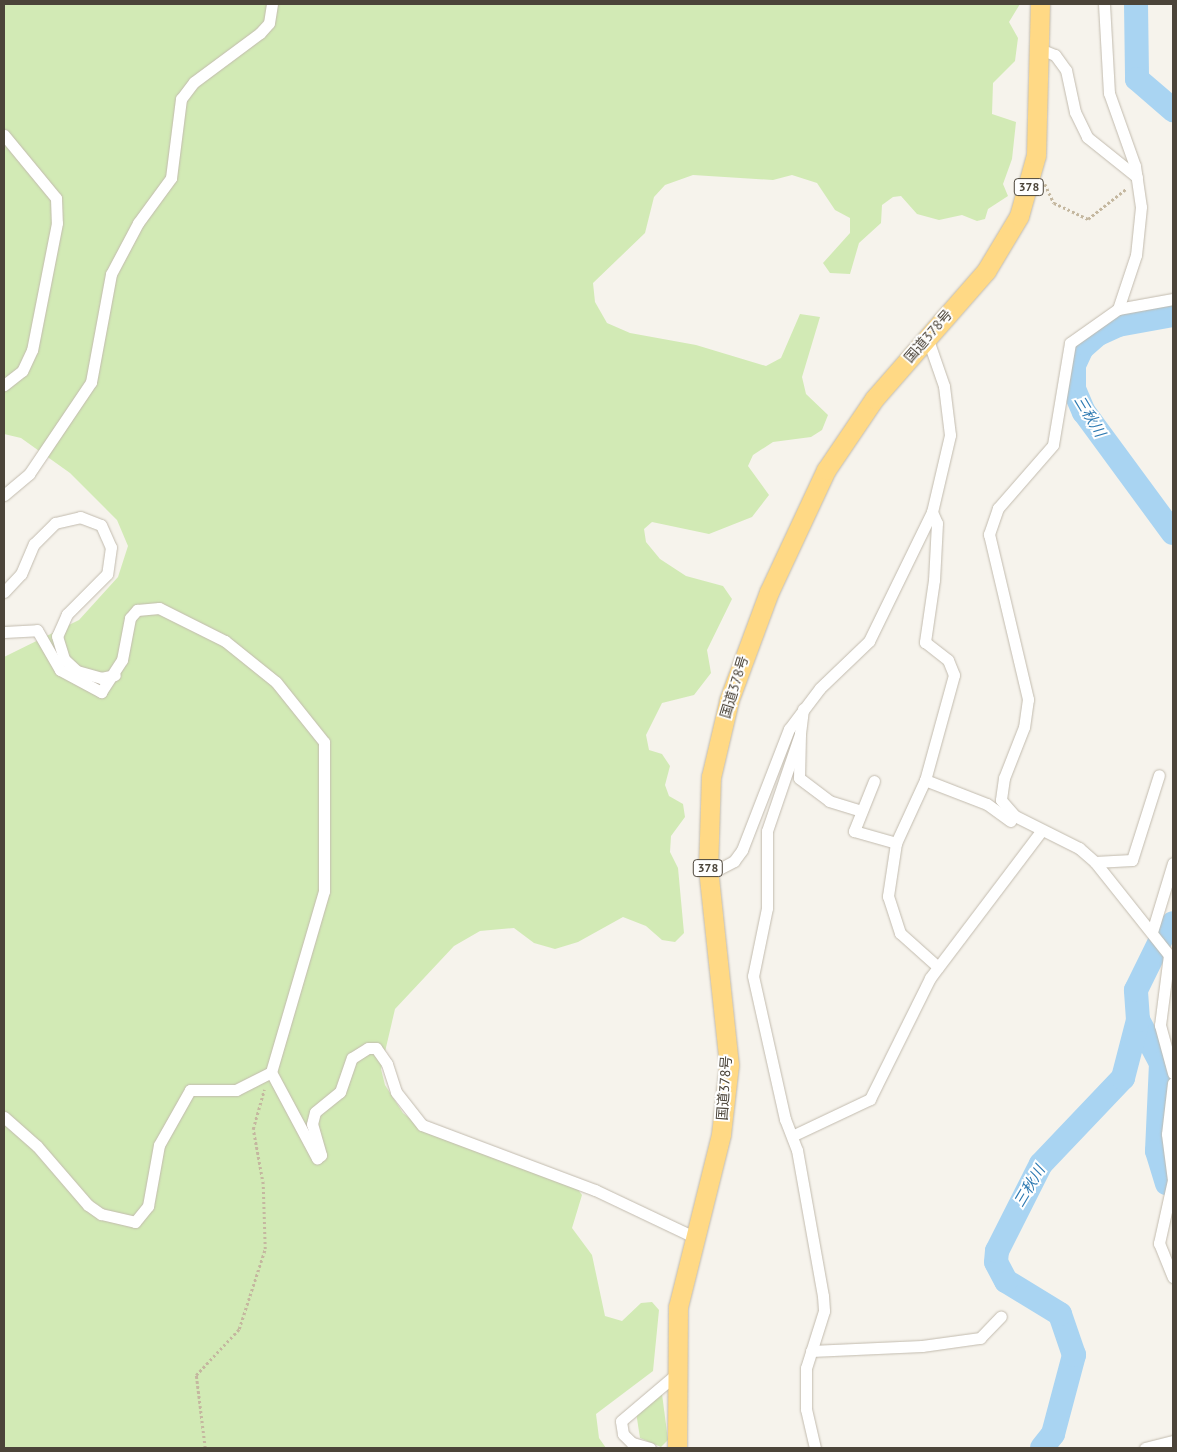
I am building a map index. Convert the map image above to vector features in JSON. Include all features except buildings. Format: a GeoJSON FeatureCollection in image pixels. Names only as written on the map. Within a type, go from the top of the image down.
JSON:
{"type":"FeatureCollection","features":[{"type":"Feature","properties":{"kind":"highway","name":"国道378号"},"geometry":{"type":"LineString","coordinates":[[678,1448],[674,1376],[678,1307],[720,1134],[729,1065],[708,870],[711,777],[747,646],[826,470],[874,399],[1005,246],[1033,170],[1040,49],[1040,4]]}},
{"type":"Feature","properties":{"kind":"street"},"geometry":{"type":"LineString","coordinates":[[4,495],[29,474],[92,382],[100,356],[111,274],[138,222],[171,178],[181,99],[194,82],[260,33],[269,23],[272,4]]}},
{"type":"Feature","properties":{"kind":"street"},"geometry":{"type":"LineString","coordinates":[[1104,4],[1109,93],[1137,180],[1141,207],[1136,255],[1118,309]]}},
{"type":"Feature","properties":{"kind":"street"},"geometry":{"type":"LineString","coordinates":[[1040,49],[1054,55],[1066,70],[1084,132],[1137,180]]}},
{"type":"Feature","properties":{"kind":"street"},"geometry":{"type":"LineString","coordinates":[[4,134],[56,198],[57,223],[32,350],[22,370],[4,385]]}},
{"type":"Feature","properties":{"kind":"street"},"geometry":{"type":"LineString","coordinates":[[1173,299],[1118,309],[1070,343],[1053,445],[998,508],[989,534],[1028,699],[1024,727],[1004,778],[1001,800],[1023,820],[1041,831],[1079,848],[1095,862],[1169,954],[1160,1025],[1173,1073]]}},
{"type":"Feature","properties":{"kind":"street"},"geometry":{"type":"LineString","coordinates":[[708,870],[727,865],[742,850],[782,744],[803,709],[869,641],[932,512],[950,435],[944,386],[927,337]]}},
{"type":"Feature","properties":{"kind":"street"},"geometry":{"type":"LineString","coordinates":[[932,512],[937,523],[934,580],[925,642],[948,660],[954,675],[925,780],[896,843],[888,896],[893,921],[911,946],[938,967]]}},
{"type":"Feature","properties":{"kind":"street"},"geometry":{"type":"LineString","coordinates":[[4,592],[21,574],[34,544],[55,523],[80,517],[101,525],[111,547],[110,566],[67,614],[57,636],[64,659],[77,671],[101,678],[115,675]]}},
{"type":"Feature","properties":{"kind":"street"},"geometry":{"type":"LineString","coordinates":[[4,632],[37,630],[60,670],[91,690],[107,688],[115,675],[130,618],[137,610],[159,608],[225,641],[276,682],[324,742],[324,892],[271,1072],[317,1158],[321,1155],[312,1124],[315,1112],[340,1092],[352,1058],[368,1048],[376,1048],[387,1064],[396,1092],[422,1125],[595,1190],[694,1237]]}},
{"type":"Feature","properties":{"kind":"street"},"geometry":{"type":"LineString","coordinates":[[803,709],[800,734],[799,778],[829,801],[860,811]]}},
{"type":"Feature","properties":{"kind":"street"},"geometry":{"type":"LineString","coordinates":[[800,734],[767,831],[767,908],[753,958],[767,1039],[794,1135],[823,1296],[824,1311],[806,1368],[806,1409],[814,1448]]}},
{"type":"Feature","properties":{"kind":"street"},"geometry":{"type":"LineString","coordinates":[[1095,862],[1132,860],[1159,775]]}},
{"type":"Feature","properties":{"kind":"street"},"geometry":{"type":"LineString","coordinates":[[925,780],[987,804],[1011,822],[1023,820]]}},
{"type":"Feature","properties":{"kind":"street"},"geometry":{"type":"LineString","coordinates":[[874,781],[860,811],[854,831],[896,843]]}},
{"type":"Feature","properties":{"kind":"street"},"geometry":{"type":"LineString","coordinates":[[794,1135],[870,1100],[938,967],[1041,831]]}},
{"type":"Feature","properties":{"kind":"street"},"geometry":{"type":"LineString","coordinates":[[1154,935],[1173,863]]}},
{"type":"Feature","properties":{"kind":"street"},"geometry":{"type":"LineString","coordinates":[[4,1117],[37,1146],[88,1206],[101,1214],[135,1222],[148,1206],[158,1145],[190,1090],[236,1090],[271,1072]]}},
{"type":"Feature","properties":{"kind":"street"},"geometry":{"type":"LineString","coordinates":[[1173,1083],[1167,1134],[1172,1180],[1159,1243],[1173,1277]]}},
{"type":"Feature","properties":{"kind":"street"},"geometry":{"type":"LineString","coordinates":[[811,1351],[922,1346],[980,1338],[1001,1316]]}},
{"type":"Feature","properties":{"kind":"street"},"geometry":{"type":"LineString","coordinates":[[650,1448],[632,1443],[623,1434],[621,1421],[674,1376]]}},
{"type":"Feature","properties":{"kind":"street"},"geometry":{"type":"LineString","coordinates":[[1144,1448],[1173,1441]]}},
{"type":"Feature","properties":{"kind":"path"},"geometry":{"type":"LineString","coordinates":[[1033,170],[1054,203],[1088,219],[1118,193],[1137,180]]}},
{"type":"Feature","properties":{"kind":"path"},"geometry":{"type":"LineString","coordinates":[[205,1448],[196,1375],[239,1329],[265,1250],[263,1184],[254,1129],[271,1072]]}},
{"type":"Feature","properties":{"kind":"green space"},"geometry":{"type":"Polygon","coordinates":[[[4,4],[1020,4],[1009,22],[1018,38],[1015,61],[993,83],[992,114],[1016,122],[1012,159],[1003,184],[1008,196],[988,209],[985,219],[977,221],[962,215],[939,220],[917,214],[901,196],[893,197],[882,205],[881,223],[859,243],[850,274],[830,273],[823,263],[850,233],[850,218],[835,210],[817,183],[792,175],[773,180],[693,175],[665,185],[654,197],[645,233],[593,283],[595,302],[607,323],[630,333],[696,345],[766,366],[781,358],[800,314],[820,317],[802,377],[806,394],[828,415],[822,430],[811,437],[773,442],[753,455],[748,466],[769,495],[752,517],[709,534],[652,522],[644,529],[646,542],[660,559],[686,576],[723,586],[732,599],[707,650],[711,673],[694,695],[662,703],[646,735],[649,750],[662,754],[670,766],[665,785],[669,796],[683,804],[685,817],[671,836],[670,852],[678,868],[684,933],[675,942],[662,940],[646,926],[623,917],[578,942],[555,949],[534,943],[514,928],[480,931],[454,946],[395,1009],[381,1069],[385,1085],[403,1113],[421,1127],[572,1181],[582,1195],[572,1228],[592,1255],[605,1316],[622,1321],[641,1303],[652,1302],[659,1310],[653,1371],[596,1414],[599,1438],[606,1448],[4,1448],[4,657],[79,620],[118,577],[128,546],[117,520],[70,473],[21,438],[4,434],[4,4]]]}},
{"type":"Feature","properties":{"kind":"green space"},"geometry":{"type":"Polygon","coordinates":[[[662,1394],[668,1440],[661,1447],[640,1438],[636,1412],[662,1394]]]}},
{"type":"Feature","properties":{"kind":"waterway","name":"三秋川"},"geometry":{"type":"LineString","coordinates":[[1136,4],[1137,79],[1173,110]]}},
{"type":"Feature","properties":{"kind":"waterway","name":"三秋川"},"geometry":{"type":"LineString","coordinates":[[1173,315],[1118,325],[1097,335],[1082,348],[1074,365],[1074,389],[1084,412],[1173,533]]}},
{"type":"Feature","properties":{"kind":"waterway","name":"三秋川"},"geometry":{"type":"LineString","coordinates":[[1042,1448],[1053,1434],[1074,1355],[1060,1314],[1006,1281],[996,1262],[997,1251],[1041,1164],[1123,1078],[1138,1020],[1136,990],[1165,931],[1173,923]]}},
{"type":"Feature","properties":{"kind":"waterway"},"geometry":{"type":"LineString","coordinates":[[1138,1020],[1161,1063],[1157,1151],[1167,1183]]}}]}
